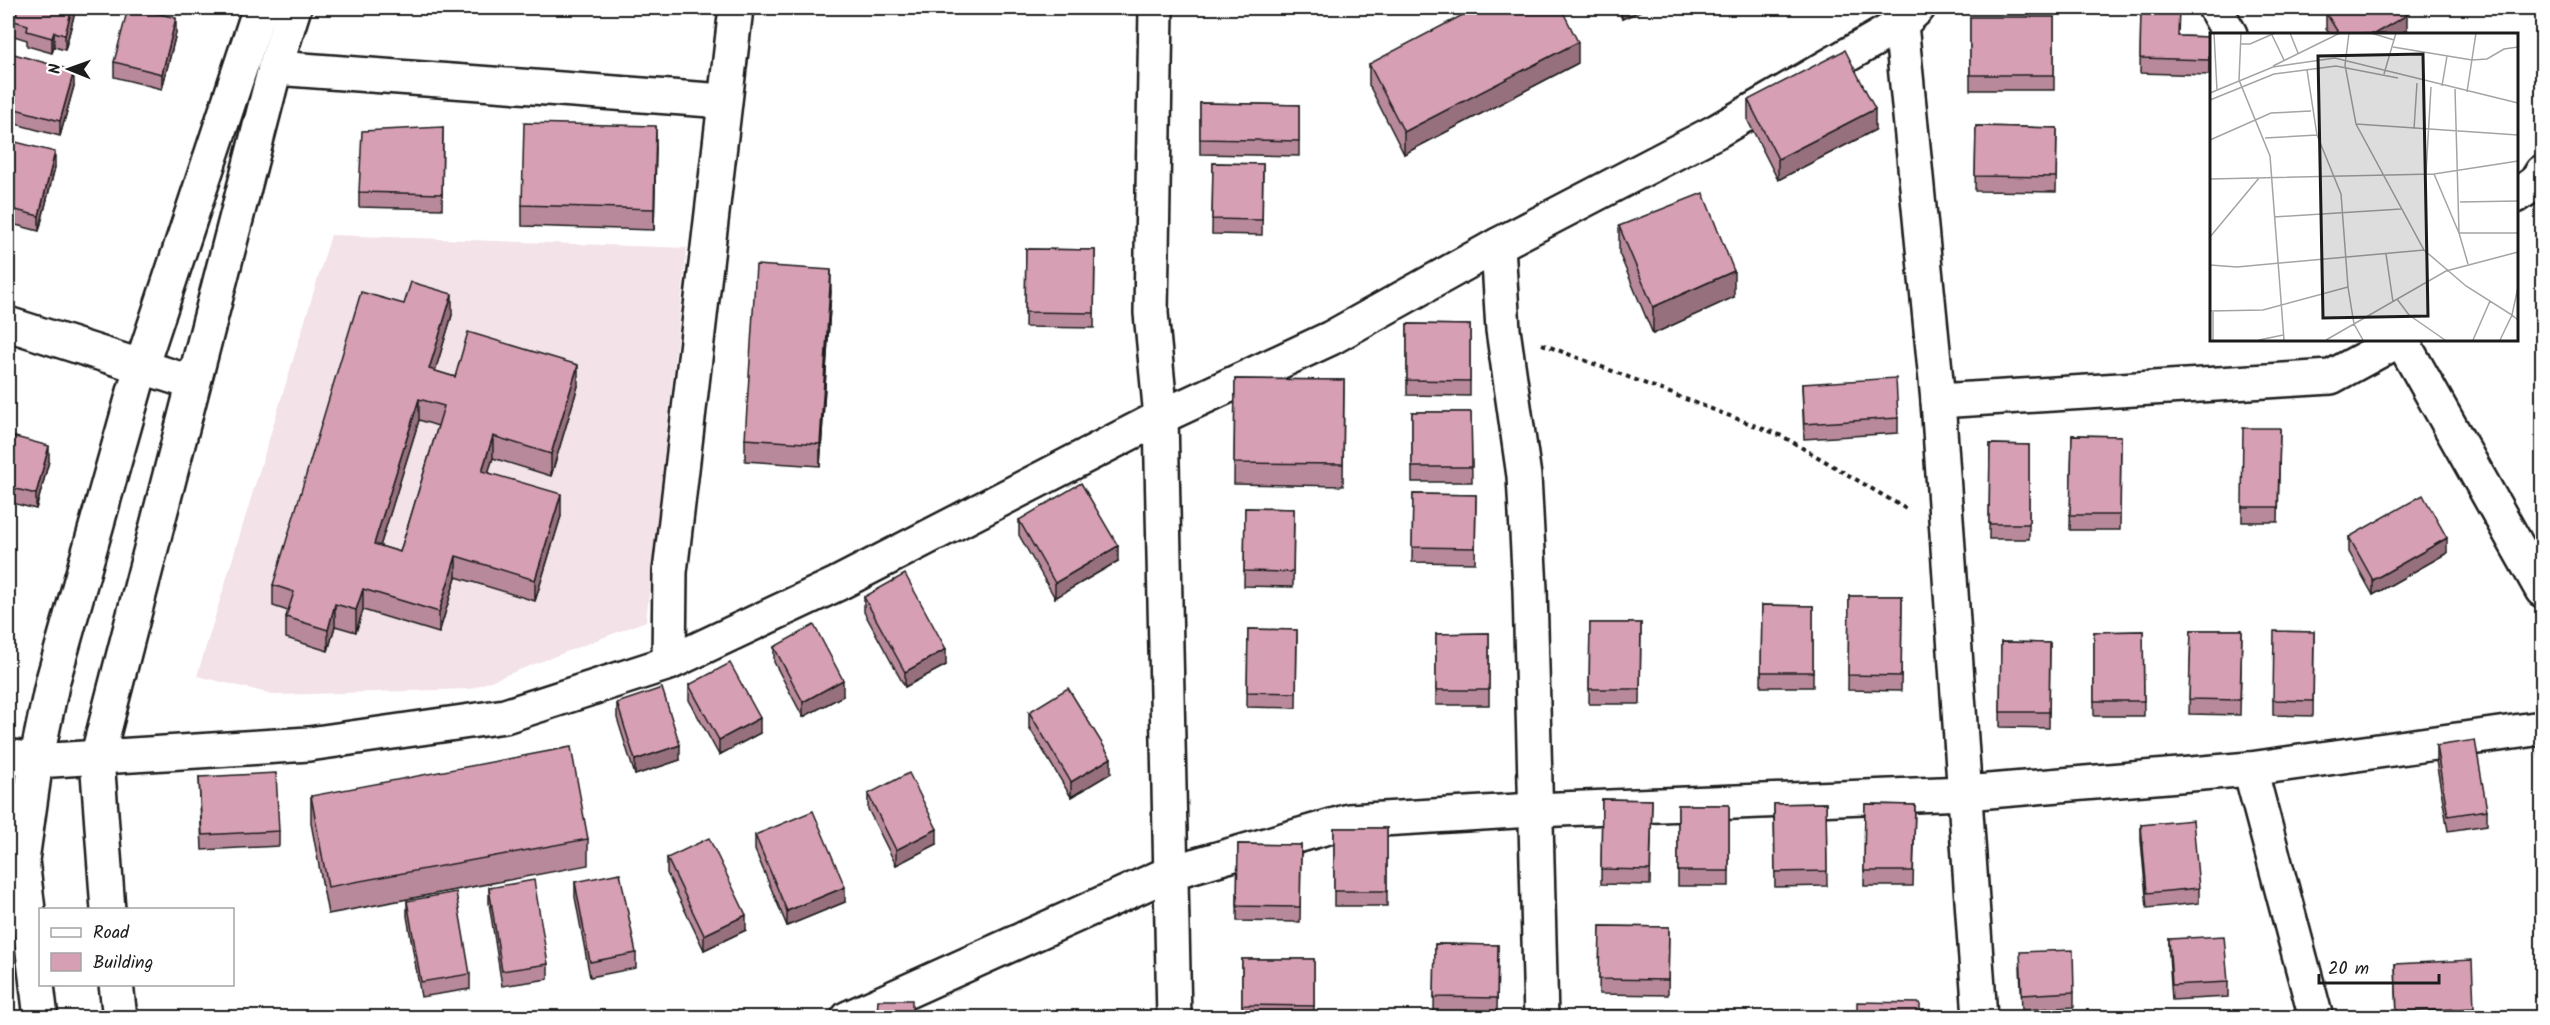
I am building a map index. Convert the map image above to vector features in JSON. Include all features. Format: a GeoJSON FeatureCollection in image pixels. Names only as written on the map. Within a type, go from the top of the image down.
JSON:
{"type":"FeatureCollection","features":[{"type":"Feature","properties":{"kind":"street"},"geometry":{"type":"LineString","coordinates":[[40,1017],[22,860],[22,759],[53,680],[141,367],[260,8]]}},
{"type":"Feature","properties":{"kind":"street"},"geometry":{"type":"LineString","coordinates":[[108,908],[97,759],[275,68],[294,8]]}},
{"type":"Feature","properties":{"kind":"street"},"geometry":{"type":"LineString","coordinates":[[669,663],[670,572],[736,8]]}},
{"type":"Feature","properties":{"kind":"street"},"geometry":{"type":"LineString","coordinates":[[1156,8],[1151,313],[1161,417],[1174,1017]]}},
{"type":"Feature","properties":{"kind":"street"},"geometry":{"type":"LineString","coordinates":[[2215,8],[2229,33]]}},
{"type":"Feature","properties":{"kind":"street"},"geometry":{"type":"LineString","coordinates":[[22,759],[97,759],[309,744],[505,716],[669,663],[837,584],[1161,417],[1330,338],[1498,245],[1717,131],[1909,16],[1980,1017]]}},
{"type":"Feature","properties":{"kind":"street"},"geometry":{"type":"LineString","coordinates":[[275,68],[724,101]]}},
{"type":"Feature","properties":{"kind":"street"},"geometry":{"type":"LineString","coordinates":[[2517,195],[2535,183],[2542,172]]}},
{"type":"Feature","properties":{"kind":"street"},"geometry":{"type":"LineString","coordinates":[[1498,245],[1503,330],[1524,476],[1530,589],[1533,810],[1541,1017]]}},
{"type":"Feature","properties":{"kind":"street"},"geometry":{"type":"LineString","coordinates":[[8,324],[193,383]]}},
{"type":"Feature","properties":{"kind":"street"},"geometry":{"type":"LineString","coordinates":[[1938,401],[2331,377],[2399,340]]}},
{"type":"Feature","properties":{"kind":"street"},"geometry":{"type":"LineString","coordinates":[[2402,340],[2542,590]]}},
{"type":"Feature","properties":{"kind":"street"},"geometry":{"type":"LineString","coordinates":[[848,1017],[1172,873],[1349,821],[1533,810],[1965,793],[2250,769],[2542,728]]}},
{"type":"Feature","properties":{"kind":"street"},"geometry":{"type":"LineString","coordinates":[[2250,769],[2316,1017]]}},
{"type":"Feature","properties":{"kind":"street"},"geometry":{"type":"LineString","coordinates":[[116,986],[120,1017]]}},
{"type":"Feature","properties":{"kind":"path"},"geometry":{"type":"LineString","coordinates":[[1503,330],[1782,436],[1947,533]]}},
{"type":"Feature","properties":{"kind":"shaded area"},"geometry":{"type":"Polygon","coordinates":[[[331,235],[687,248],[646,621],[470,689],[277,695],[197,676],[331,235]]]}},
{"type":"Feature","properties":{"kind":"building"},"geometry":{"type":"Polygon","coordinates":[[[18,8],[72,8],[65,35],[54,32],[52,38],[27,31],[28,25],[14,21],[18,8]]]}},
{"type":"Feature","properties":{"kind":"building"},"geometry":{"type":"Polygon","coordinates":[[[128,8],[176,18],[162,74],[114,62],[128,8]]]}},
{"type":"Feature","properties":{"kind":"building"},"geometry":{"type":"Polygon","coordinates":[[[1476,8],[1561,8],[1578,42],[1404,132],[1369,64],[1476,8]]]}},
{"type":"Feature","properties":{"kind":"building"},"geometry":{"type":"Polygon","coordinates":[[[2141,8],[2179,8],[2178,36],[2210,37],[2209,60],[2140,58],[2141,8]]]}},
{"type":"Feature","properties":{"kind":"building"},"geometry":{"type":"Polygon","coordinates":[[[2335,8],[2403,8],[2407,15],[2376,33],[2338,33],[2326,13],[2335,8]]]}},
{"type":"Feature","properties":{"kind":"building"},"geometry":{"type":"Polygon","coordinates":[[[1970,17],[2054,17],[2054,75],[1970,75],[1970,17]]]}},
{"type":"Feature","properties":{"kind":"building"},"geometry":{"type":"Polygon","coordinates":[[[1845,50],[1875,109],[1778,159],[1748,100],[1845,50]]]}},
{"type":"Feature","properties":{"kind":"building"},"geometry":{"type":"Polygon","coordinates":[[[14,54],[74,71],[60,121],[8,107],[8,78],[14,54]]]}},
{"type":"Feature","properties":{"kind":"building"},"geometry":{"type":"Polygon","coordinates":[[[1200,103],[1299,105],[1299,141],[1200,139],[1200,103]]]}},
{"type":"Feature","properties":{"kind":"building"},"geometry":{"type":"Polygon","coordinates":[[[524,123],[656,126],[654,209],[522,205],[524,123]]]}},
{"type":"Feature","properties":{"kind":"building"},"geometry":{"type":"Polygon","coordinates":[[[1976,126],[2057,128],[2056,177],[1975,176],[1976,126]]]}},
{"type":"Feature","properties":{"kind":"building"},"geometry":{"type":"Polygon","coordinates":[[[443,127],[442,194],[359,192],[362,131],[443,127]]]}},
{"type":"Feature","properties":{"kind":"building"},"geometry":{"type":"Polygon","coordinates":[[[8,140],[55,152],[39,216],[8,208],[8,140]]]}},
{"type":"Feature","properties":{"kind":"building"},"geometry":{"type":"Polygon","coordinates":[[[1213,163],[1263,164],[1262,220],[1212,219],[1213,163]]]}},
{"type":"Feature","properties":{"kind":"building"},"geometry":{"type":"Polygon","coordinates":[[[1703,193],[1734,271],[1653,307],[1619,226],[1703,193]]]}},
{"type":"Feature","properties":{"kind":"building"},"geometry":{"type":"Polygon","coordinates":[[[1026,249],[1095,250],[1094,313],[1025,312],[1026,249]]]}},
{"type":"Feature","properties":{"kind":"building"},"geometry":{"type":"Polygon","coordinates":[[[756,265],[831,270],[820,444],[745,439],[756,265]]]}},
{"type":"Feature","properties":{"kind":"building"},"geometry":{"type":"Polygon","coordinates":[[[411,282],[452,294],[429,369],[455,377],[468,332],[578,365],[551,454],[493,436],[482,471],[561,494],[535,580],[456,556],[439,612],[363,589],[356,610],[335,604],[328,630],[286,617],[294,592],[273,585],[361,292],[404,304],[411,282]],[[419,399],[374,544],[400,552],[444,406],[419,399]]]}},
{"type":"Feature","properties":{"kind":"building"},"geometry":{"type":"Polygon","coordinates":[[[1407,324],[1470,325],[1470,381],[1407,380],[1407,324]]]}},
{"type":"Feature","properties":{"kind":"building"},"geometry":{"type":"Polygon","coordinates":[[[8,334],[13,336],[8,358],[8,334]]]}},
{"type":"Feature","properties":{"kind":"building"},"geometry":{"type":"Polygon","coordinates":[[[1896,378],[1898,418],[1804,424],[1802,384],[1896,378]]]}},
{"type":"Feature","properties":{"kind":"building"},"geometry":{"type":"Polygon","coordinates":[[[1235,379],[1344,380],[1343,464],[1234,463],[1235,379]]]}},
{"type":"Feature","properties":{"kind":"building"},"geometry":{"type":"Polygon","coordinates":[[[1412,412],[1471,412],[1472,467],[1412,467],[1412,412]]]}},
{"type":"Feature","properties":{"kind":"building"},"geometry":{"type":"Polygon","coordinates":[[[2243,428],[2280,428],[2278,507],[2242,507],[2243,428]]]}},
{"type":"Feature","properties":{"kind":"building"},"geometry":{"type":"Polygon","coordinates":[[[8,435],[49,446],[36,494],[8,487],[8,435]]]}},
{"type":"Feature","properties":{"kind":"building"},"geometry":{"type":"Polygon","coordinates":[[[2072,435],[2121,436],[2120,515],[2070,515],[2072,435]]]}},
{"type":"Feature","properties":{"kind":"building"},"geometry":{"type":"Polygon","coordinates":[[[1990,444],[2029,445],[2029,524],[1989,524],[1990,444]]]}},
{"type":"Feature","properties":{"kind":"building"},"geometry":{"type":"Polygon","coordinates":[[[1081,483],[1118,546],[1055,583],[1019,520],[1081,483]]]}},
{"type":"Feature","properties":{"kind":"building"},"geometry":{"type":"Polygon","coordinates":[[[1413,494],[1476,495],[1475,548],[1412,547],[1413,494]]]}},
{"type":"Feature","properties":{"kind":"building"},"geometry":{"type":"Polygon","coordinates":[[[2423,495],[2447,538],[2373,580],[2349,537],[2423,495]]]}},
{"type":"Feature","properties":{"kind":"building"},"geometry":{"type":"Polygon","coordinates":[[[1245,508],[1294,509],[1293,572],[1244,571],[1245,508]]]}},
{"type":"Feature","properties":{"kind":"building"},"geometry":{"type":"Polygon","coordinates":[[[905,574],[946,649],[905,672],[864,597],[905,574]]]}},
{"type":"Feature","properties":{"kind":"building"},"geometry":{"type":"Polygon","coordinates":[[[1849,596],[1902,596],[1901,676],[1848,675],[1849,596]]]}},
{"type":"Feature","properties":{"kind":"building"},"geometry":{"type":"Polygon","coordinates":[[[1762,605],[1813,606],[1813,672],[1761,672],[1762,605]]]}},
{"type":"Feature","properties":{"kind":"building"},"geometry":{"type":"Polygon","coordinates":[[[1590,623],[1641,623],[1640,689],[1589,689],[1590,623]]]}},
{"type":"Feature","properties":{"kind":"building"},"geometry":{"type":"Polygon","coordinates":[[[814,625],[843,680],[803,702],[774,647],[814,625]]]}},
{"type":"Feature","properties":{"kind":"building"},"geometry":{"type":"Polygon","coordinates":[[[1248,629],[1297,630],[1296,693],[1247,692],[1248,629]]]}},
{"type":"Feature","properties":{"kind":"building"},"geometry":{"type":"Polygon","coordinates":[[[2191,630],[2242,630],[2240,700],[2189,699],[2191,630]]]}},
{"type":"Feature","properties":{"kind":"building"},"geometry":{"type":"Polygon","coordinates":[[[2143,631],[2144,701],[2094,701],[2094,632],[2143,631]]]}},
{"type":"Feature","properties":{"kind":"building"},"geometry":{"type":"Polygon","coordinates":[[[2274,631],[2314,632],[2313,701],[2273,700],[2274,631]]]}},
{"type":"Feature","properties":{"kind":"building"},"geometry":{"type":"Polygon","coordinates":[[[1489,633],[1489,690],[1436,690],[1436,634],[1489,633]]]}},
{"type":"Feature","properties":{"kind":"building"},"geometry":{"type":"Polygon","coordinates":[[[2001,642],[2050,643],[2049,712],[2000,712],[2001,642]]]}},
{"type":"Feature","properties":{"kind":"building"},"geometry":{"type":"Polygon","coordinates":[[[730,663],[760,718],[719,740],[689,685],[730,663]]]}},
{"type":"Feature","properties":{"kind":"building"},"geometry":{"type":"Polygon","coordinates":[[[662,688],[680,745],[635,760],[617,703],[662,688]]]}},
{"type":"Feature","properties":{"kind":"building"},"geometry":{"type":"Polygon","coordinates":[[[1068,688],[1111,758],[1071,782],[1029,712],[1068,688]]]}},
{"type":"Feature","properties":{"kind":"building"},"geometry":{"type":"Polygon","coordinates":[[[2542,738],[2542,757],[2539,739],[2542,738]]]}},
{"type":"Feature","properties":{"kind":"building"},"geometry":{"type":"Polygon","coordinates":[[[2475,740],[2487,810],[2448,816],[2436,746],[2475,740]]]}},
{"type":"Feature","properties":{"kind":"building"},"geometry":{"type":"Polygon","coordinates":[[[571,747],[588,839],[328,887],[311,796],[571,747]]]}},
{"type":"Feature","properties":{"kind":"building"},"geometry":{"type":"Polygon","coordinates":[[[276,773],[279,831],[202,835],[199,777],[276,773]]]}},
{"type":"Feature","properties":{"kind":"building"},"geometry":{"type":"Polygon","coordinates":[[[909,773],[937,829],[896,850],[868,794],[909,773]]]}},
{"type":"Feature","properties":{"kind":"building"},"geometry":{"type":"Polygon","coordinates":[[[1602,799],[1652,800],[1650,870],[1601,869],[1602,799]]]}},
{"type":"Feature","properties":{"kind":"building"},"geometry":{"type":"Polygon","coordinates":[[[1826,803],[1827,871],[1775,872],[1774,804],[1826,803]]]}},
{"type":"Feature","properties":{"kind":"building"},"geometry":{"type":"Polygon","coordinates":[[[1865,804],[1915,805],[1913,871],[1864,871],[1865,804]]]}},
{"type":"Feature","properties":{"kind":"building"},"geometry":{"type":"Polygon","coordinates":[[[1678,805],[1729,805],[1729,871],[1678,871],[1678,805]]]}},
{"type":"Feature","properties":{"kind":"building"},"geometry":{"type":"Polygon","coordinates":[[[813,811],[845,887],[787,911],[755,835],[813,811]]]}},
{"type":"Feature","properties":{"kind":"building"},"geometry":{"type":"Polygon","coordinates":[[[2193,820],[2199,888],[2147,893],[2141,825],[2193,820]]]}},
{"type":"Feature","properties":{"kind":"building"},"geometry":{"type":"Polygon","coordinates":[[[1334,828],[1387,828],[1387,891],[1334,891],[1334,828]]]}},
{"type":"Feature","properties":{"kind":"building"},"geometry":{"type":"Polygon","coordinates":[[[709,838],[746,915],[704,935],[667,858],[709,838]]]}},
{"type":"Feature","properties":{"kind":"building"},"geometry":{"type":"Polygon","coordinates":[[[1238,844],[1301,845],[1300,907],[1237,906],[1238,844]]]}},
{"type":"Feature","properties":{"kind":"building"},"geometry":{"type":"Polygon","coordinates":[[[620,873],[636,953],[590,962],[575,882],[620,873]]]}},
{"type":"Feature","properties":{"kind":"building"},"geometry":{"type":"Polygon","coordinates":[[[534,880],[548,964],[502,971],[489,888],[534,880]]]}},
{"type":"Feature","properties":{"kind":"building"},"geometry":{"type":"Polygon","coordinates":[[[456,892],[470,974],[421,982],[407,901],[456,892]]]}},
{"type":"Feature","properties":{"kind":"building"},"geometry":{"type":"Polygon","coordinates":[[[1600,926],[1669,927],[1668,980],[1599,979],[1600,926]]]}},
{"type":"Feature","properties":{"kind":"building"},"geometry":{"type":"Polygon","coordinates":[[[2224,936],[2228,982],[2172,985],[2169,939],[2224,936]]]}},
{"type":"Feature","properties":{"kind":"building"},"geometry":{"type":"Polygon","coordinates":[[[1435,944],[1498,945],[1497,998],[1434,997],[1435,944]]]}},
{"type":"Feature","properties":{"kind":"building"},"geometry":{"type":"Polygon","coordinates":[[[2073,950],[2074,992],[2022,995],[2020,952],[2073,950]]]}},
{"type":"Feature","properties":{"kind":"building"},"geometry":{"type":"Polygon","coordinates":[[[1242,959],[1314,959],[1314,1006],[1242,1005],[1242,959]]]}},
{"type":"Feature","properties":{"kind":"building"},"geometry":{"type":"Polygon","coordinates":[[[2472,960],[2474,1008],[2397,1012],[2395,964],[2472,960]]]}},
{"type":"Feature","properties":{"kind":"building"},"geometry":{"type":"Polygon","coordinates":[[[878,1000],[912,1000],[912,1017],[877,1017],[878,1000]]]}},
{"type":"Feature","properties":{"kind":"building"},"geometry":{"type":"Polygon","coordinates":[[[1857,1002],[1920,1003],[1920,1017],[1857,1017],[1857,1002]]]}},
{"type":"Feature","properties":{"kind":"building"},"geometry":{"type":"Polygon","coordinates":[[[1603,1010],[1665,1010],[1665,1017],[1603,1017],[1603,1010]]]}}]}
